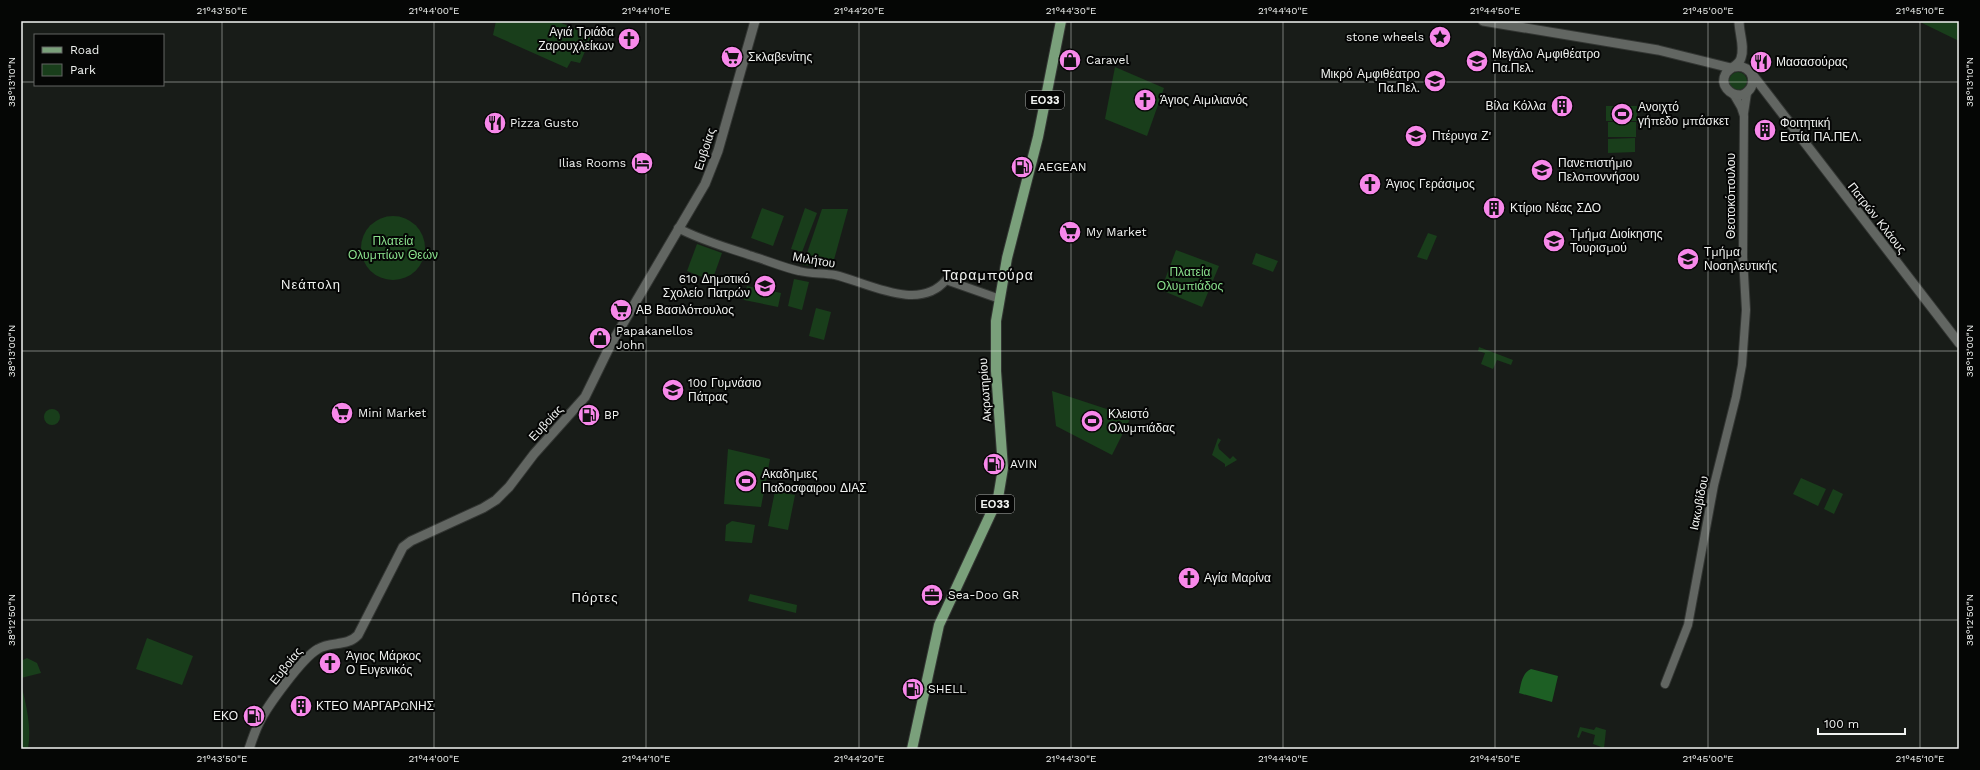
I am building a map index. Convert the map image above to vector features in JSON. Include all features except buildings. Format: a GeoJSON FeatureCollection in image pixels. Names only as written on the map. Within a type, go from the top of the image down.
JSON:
{"type":"FeatureCollection","features":[{"type":"Feature","properties":{"kind":"main road","name":"Ευβοίας"},"geometry":{"type":"LineString","coordinates":[[249,749],[262,718],[293,674],[309,655],[324,646],[350,642],[358,635],[405,545],[420,536],[483,508],[496,500],[509,487],[534,454],[580,403],[594,381],[611,344],[678,228],[703,188],[710,172],[755,21]]}},
{"type":"Feature","properties":{"kind":"main road","name":"Ακρωτηρίου"},"geometry":{"type":"LineString","coordinates":[[912,749],[939,626],[998,498],[1002,480],[1003,461],[995,337],[1000,299],[1009,253],[1038,137],[1061,21]]}},
{"type":"Feature","properties":{"kind":"main road"},"geometry":{"type":"LineString","coordinates":[[1484,21],[1651,49],[1733,67],[1741,66],[1751,73],[1776,106]]}},
{"type":"Feature","properties":{"kind":"main road"},"geometry":{"type":"LineString","coordinates":[[1724,82],[1725,76],[1740,61],[1742,54],[1739,21]]}},
{"type":"Feature","properties":{"kind":"main road"},"geometry":{"type":"LineString","coordinates":[[1708,61],[1718,69],[1726,88],[1734,95],[1742,95],[1749,91],[1753,84],[1744,21]]}},
{"type":"Feature","properties":{"kind":"main road"},"geometry":{"type":"LineString","coordinates":[[1749,91],[1762,94],[1776,106]]}},
{"type":"Feature","properties":{"kind":"main road","name":"Πατρών Κλάους"},"geometry":{"type":"LineString","coordinates":[[1776,106],[1959,343]]}},
{"type":"Feature","properties":{"kind":"street","name":"Θεοτοκόπουλου"},"geometry":{"type":"LineString","coordinates":[[1746,323],[1743,257],[1744,116],[1749,91]]}},
{"type":"Feature","properties":{"kind":"street"},"geometry":{"type":"LineString","coordinates":[[1734,95],[1744,116]]}},
{"type":"Feature","properties":{"kind":"street","name":"Μιλήτου"},"geometry":{"type":"LineString","coordinates":[[678,228],[698,237],[795,270],[833,275],[890,293],[914,294],[931,292],[946,280],[1000,299]]}},
{"type":"Feature","properties":{"kind":"street","name":"Ιακωβίδου"},"geometry":{"type":"LineString","coordinates":[[1664,684],[1684,638],[1690,615],[1716,479],[1740,380],[1746,323]]}},
{"type":"Feature","properties":{"kind":"green space"},"geometry":{"type":"Polygon","coordinates":[[[496,21],[556,21],[592,35],[580,63],[571,61],[567,68],[493,35],[496,21]]]}},
{"type":"Feature","properties":{"kind":"green space"},"geometry":{"type":"Polygon","coordinates":[[[1918,21],[1959,21],[1959,41],[1918,21]]]}},
{"type":"Feature","properties":{"kind":"green space"},"geometry":{"type":"Polygon","coordinates":[[[1115,67],[1164,88],[1147,136],[1105,119],[1115,67]]]}},
{"type":"Feature","properties":{"kind":"green space"},"geometry":{"type":"Polygon","coordinates":[[[1738,72],[1744,75],[1747,81],[1744,87],[1738,90],[1732,87],[1729,81],[1732,75],[1738,72]]]}},
{"type":"Feature","properties":{"kind":"green space","name":"Ανοιχτό γήπεδο μπάσκετ"},"geometry":{"type":"Polygon","coordinates":[[[1606,106],[1637,106],[1637,121],[1606,121],[1606,106]]]}},
{"type":"Feature","properties":{"kind":"green space","name":"Ανοιχτό γήπεδο μπάσκετ"},"geometry":{"type":"Polygon","coordinates":[[[1608,122],[1636,122],[1636,137],[1608,137],[1608,122]]]}},
{"type":"Feature","properties":{"kind":"green space"},"geometry":{"type":"Polygon","coordinates":[[[1635,138],[1635,152],[1608,153],[1608,139],[1635,138]]]}},
{"type":"Feature","properties":{"kind":"green space"},"geometry":{"type":"Polygon","coordinates":[[[762,208],[784,216],[773,246],[751,238],[762,208]]]}},
{"type":"Feature","properties":{"kind":"green space"},"geometry":{"type":"Polygon","coordinates":[[[805,208],[817,213],[802,252],[791,249],[805,208]]]}},
{"type":"Feature","properties":{"kind":"green space"},"geometry":{"type":"Polygon","coordinates":[[[822,209],[848,209],[832,267],[803,265],[822,209]]]}},
{"type":"Feature","properties":{"kind":"green space","name":"Πλατεία Ολυμπίων Θεών"},"geometry":{"type":"Polygon","coordinates":[[[393,216],[411,222],[419,230],[425,248],[419,266],[411,274],[393,280],[375,274],[367,266],[361,248],[367,230],[375,222],[393,216]]]}},
{"type":"Feature","properties":{"kind":"green space"},"geometry":{"type":"Polygon","coordinates":[[[1428,233],[1437,236],[1427,260],[1417,257],[1428,233]]]}},
{"type":"Feature","properties":{"kind":"green space"},"geometry":{"type":"Polygon","coordinates":[[[697,244],[722,253],[712,281],[687,271],[697,244]]]}},
{"type":"Feature","properties":{"kind":"green space","name":"Πλατεία Ολυμπιάδος"},"geometry":{"type":"Polygon","coordinates":[[[1176,250],[1219,266],[1202,307],[1161,290],[1176,250]]]}},
{"type":"Feature","properties":{"kind":"green space"},"geometry":{"type":"Polygon","coordinates":[[[1256,253],[1278,261],[1273,272],[1252,264],[1256,253]]]}},
{"type":"Feature","properties":{"kind":"green space"},"geometry":{"type":"Polygon","coordinates":[[[794,279],[809,282],[802,310],[788,306],[794,279]]]}},
{"type":"Feature","properties":{"kind":"green space"},"geometry":{"type":"Polygon","coordinates":[[[747,286],[781,293],[778,307],[744,300],[747,286]]]}},
{"type":"Feature","properties":{"kind":"green space"},"geometry":{"type":"Polygon","coordinates":[[[816,308],[831,312],[824,340],[809,336],[816,308]]]}},
{"type":"Feature","properties":{"kind":"green space"},"geometry":{"type":"Polygon","coordinates":[[[1479,347],[1513,360],[1511,365],[1497,360],[1493,369],[1481,364],[1485,353],[1478,351],[1479,347]]]}},
{"type":"Feature","properties":{"kind":"green space","name":"Κλειστό Ολυμπιάδας"},"geometry":{"type":"Polygon","coordinates":[[[1052,391],[1131,417],[1112,455],[1056,426],[1052,391]]]}},
{"type":"Feature","properties":{"kind":"green space"},"geometry":{"type":"Polygon","coordinates":[[[52,409],[58,411],[60,417],[58,423],[52,425],[46,423],[44,417],[46,411],[52,409]]]}},
{"type":"Feature","properties":{"kind":"green space"},"geometry":{"type":"Polygon","coordinates":[[[1218,438],[1221,440],[1218,445],[1219,449],[1230,459],[1233,456],[1237,460],[1225,467],[1225,464],[1212,455],[1218,438]]]}},
{"type":"Feature","properties":{"kind":"green space","name":"Ακαδημιες Παδοσφαιρου ΔΙΑΣ"},"geometry":{"type":"Polygon","coordinates":[[[728,449],[770,459],[761,507],[724,504],[728,449]]]}},
{"type":"Feature","properties":{"kind":"green space"},"geometry":{"type":"Polygon","coordinates":[[[1801,478],[1826,489],[1818,506],[1793,494],[1801,478]]]}},
{"type":"Feature","properties":{"kind":"green space"},"geometry":{"type":"Polygon","coordinates":[[[1833,489],[1843,494],[1834,514],[1824,509],[1833,489]]]}},
{"type":"Feature","properties":{"kind":"green space","name":"Ακαδημιες Παδοσφαιρου ΔΙΑΣ"},"geometry":{"type":"Polygon","coordinates":[[[775,491],[795,495],[788,530],[768,526],[775,491]]]}},
{"type":"Feature","properties":{"kind":"green space"},"geometry":{"type":"Polygon","coordinates":[[[732,521],[755,525],[752,543],[725,541],[726,525],[732,521]]]}},
{"type":"Feature","properties":{"kind":"green space"},"geometry":{"type":"Polygon","coordinates":[[[750,594],[797,605],[796,613],[748,601],[750,594]]]}},
{"type":"Feature","properties":{"kind":"green space"},"geometry":{"type":"Polygon","coordinates":[[[147,638],[193,656],[182,685],[136,669],[147,638]]]}},
{"type":"Feature","properties":{"kind":"green space"},"geometry":{"type":"Polygon","coordinates":[[[27,658],[37,663],[41,673],[21,678],[21,661],[27,658]]]}},
{"type":"Feature","properties":{"kind":"green space"},"geometry":{"type":"Polygon","coordinates":[[[1531,669],[1558,676],[1552,702],[1519,693],[1524,676],[1531,669]]]}},
{"type":"Feature","properties":{"kind":"green space"},"geometry":{"type":"Polygon","coordinates":[[[21,683],[29,724],[28,749],[21,749],[21,683]]]}},
{"type":"Feature","properties":{"kind":"green space"},"geometry":{"type":"Polygon","coordinates":[[[1580,727],[1594,730],[1596,727],[1606,730],[1604,748],[1593,744],[1595,735],[1582,731],[1579,738],[1577,737],[1580,727]]]}},
{"type":"Feature","properties":{"kind":"place","name":"stone wheels"},"geometry":{"type":"Point","coordinates":[1440,37]}},
{"type":"Feature","properties":{"kind":"place","name":"Αγιά Τριάδα Ζαρουχλείκων"},"geometry":{"type":"Point","coordinates":[629,39]}},
{"type":"Feature","properties":{"kind":"place","name":"Σκλαβενίτης"},"geometry":{"type":"Point","coordinates":[732,57]}},
{"type":"Feature","properties":{"kind":"place","name":"Caravel"},"geometry":{"type":"Point","coordinates":[1070,60]}},
{"type":"Feature","properties":{"kind":"place","name":"Μεγάλο Αμφιθέατρο Πα.Πελ."},"geometry":{"type":"Point","coordinates":[1477,61]}},
{"type":"Feature","properties":{"kind":"place","name":"Μασασούρας"},"geometry":{"type":"Point","coordinates":[1761,62]}},
{"type":"Feature","properties":{"kind":"place","name":"Μικρό Αμφιθέατρο Πα.Πελ."},"geometry":{"type":"Point","coordinates":[1435,81]}},
{"type":"Feature","properties":{"kind":"place","name":"Άγιος Αιμιλιανός"},"geometry":{"type":"Point","coordinates":[1145,100]}},
{"type":"Feature","properties":{"kind":"place","name":"Βίλα Κόλλα"},"geometry":{"type":"Point","coordinates":[1562,106]}},
{"type":"Feature","properties":{"kind":"place","name":"Ανοιχτό γήπεδο μπάσκετ"},"geometry":{"type":"Point","coordinates":[1622,114]}},
{"type":"Feature","properties":{"kind":"place","name":"Pizza Gusto"},"geometry":{"type":"Point","coordinates":[495,123]}},
{"type":"Feature","properties":{"kind":"place","name":"Φοιτητική Εστία ΠΑ.ΠΕΛ."},"geometry":{"type":"Point","coordinates":[1765,130]}},
{"type":"Feature","properties":{"kind":"place","name":"Πτέρυγα Ζ'"},"geometry":{"type":"Point","coordinates":[1416,136]}},
{"type":"Feature","properties":{"kind":"place","name":"Ilias Rooms"},"geometry":{"type":"Point","coordinates":[642,163]}},
{"type":"Feature","properties":{"kind":"place","name":"AEGEAN"},"geometry":{"type":"Point","coordinates":[1022,167]}},
{"type":"Feature","properties":{"kind":"place","name":"Πανεπιστήμιο Πελοποννήσου"},"geometry":{"type":"Point","coordinates":[1542,170]}},
{"type":"Feature","properties":{"kind":"place","name":"Άγιος Γεράσιμος"},"geometry":{"type":"Point","coordinates":[1370,184]}},
{"type":"Feature","properties":{"kind":"place","name":"Κτίριο Νέας ΣΔΟ"},"geometry":{"type":"Point","coordinates":[1494,208]}},
{"type":"Feature","properties":{"kind":"place","name":"My Market"},"geometry":{"type":"Point","coordinates":[1070,232]}},
{"type":"Feature","properties":{"kind":"place","name":"Τμήμα Διοίκησης Τουρισμού"},"geometry":{"type":"Point","coordinates":[1554,241]}},
{"type":"Feature","properties":{"kind":"place","name":"Τμήμα Νοσηλευτικής"},"geometry":{"type":"Point","coordinates":[1688,259]}},
{"type":"Feature","properties":{"kind":"place","name":"61ο Δημοτικό Σχολείο Πατρών"},"geometry":{"type":"Point","coordinates":[765,286]}},
{"type":"Feature","properties":{"kind":"place","name":"ΑΒ Βασιλόπουλος"},"geometry":{"type":"Point","coordinates":[621,310]}},
{"type":"Feature","properties":{"kind":"place","name":"Papakanellos John"},"geometry":{"type":"Point","coordinates":[600,338]}},
{"type":"Feature","properties":{"kind":"place","name":"10ο Γυμνάσιο Πάτρας"},"geometry":{"type":"Point","coordinates":[673,390]}},
{"type":"Feature","properties":{"kind":"place","name":"Mini Market"},"geometry":{"type":"Point","coordinates":[342,413]}},
{"type":"Feature","properties":{"kind":"place","name":"BP"},"geometry":{"type":"Point","coordinates":[589,415]}},
{"type":"Feature","properties":{"kind":"place","name":"Κλειστό Ολυμπιάδας"},"geometry":{"type":"Point","coordinates":[1092,421]}},
{"type":"Feature","properties":{"kind":"place","name":"AVIN"},"geometry":{"type":"Point","coordinates":[994,464]}},
{"type":"Feature","properties":{"kind":"place","name":"Ακαδημιες Παδοσφαιρου ΔΙΑΣ"},"geometry":{"type":"Point","coordinates":[746,481]}},
{"type":"Feature","properties":{"kind":"place","name":"Αγία Μαρίνα"},"geometry":{"type":"Point","coordinates":[1189,578]}},
{"type":"Feature","properties":{"kind":"place","name":"Sea-Doo GR"},"geometry":{"type":"Point","coordinates":[932,595]}},
{"type":"Feature","properties":{"kind":"place","name":"Άγιος Μάρκος Ο Ευγενικός"},"geometry":{"type":"Point","coordinates":[330,663]}},
{"type":"Feature","properties":{"kind":"place","name":"SHELL"},"geometry":{"type":"Point","coordinates":[913,689]}},
{"type":"Feature","properties":{"kind":"place","name":"ΚΤΕΟ ΜΑΡΓΑΡΩΝΗΣ"},"geometry":{"type":"Point","coordinates":[301,706]}},
{"type":"Feature","properties":{"kind":"place","name":"ΕΚΟ"},"geometry":{"type":"Point","coordinates":[254,716]}},
{"type":"Feature","properties":{"kind":"district","name":"Ταραμπούρα"},"geometry":{"type":"Point","coordinates":[988,275]}},
{"type":"Feature","properties":{"kind":"district","name":"Νεάπολη"},"geometry":{"type":"Point","coordinates":[311,284]}},
{"type":"Feature","properties":{"kind":"district","name":"Πόρτες"},"geometry":{"type":"Point","coordinates":[595,597]}}]}
